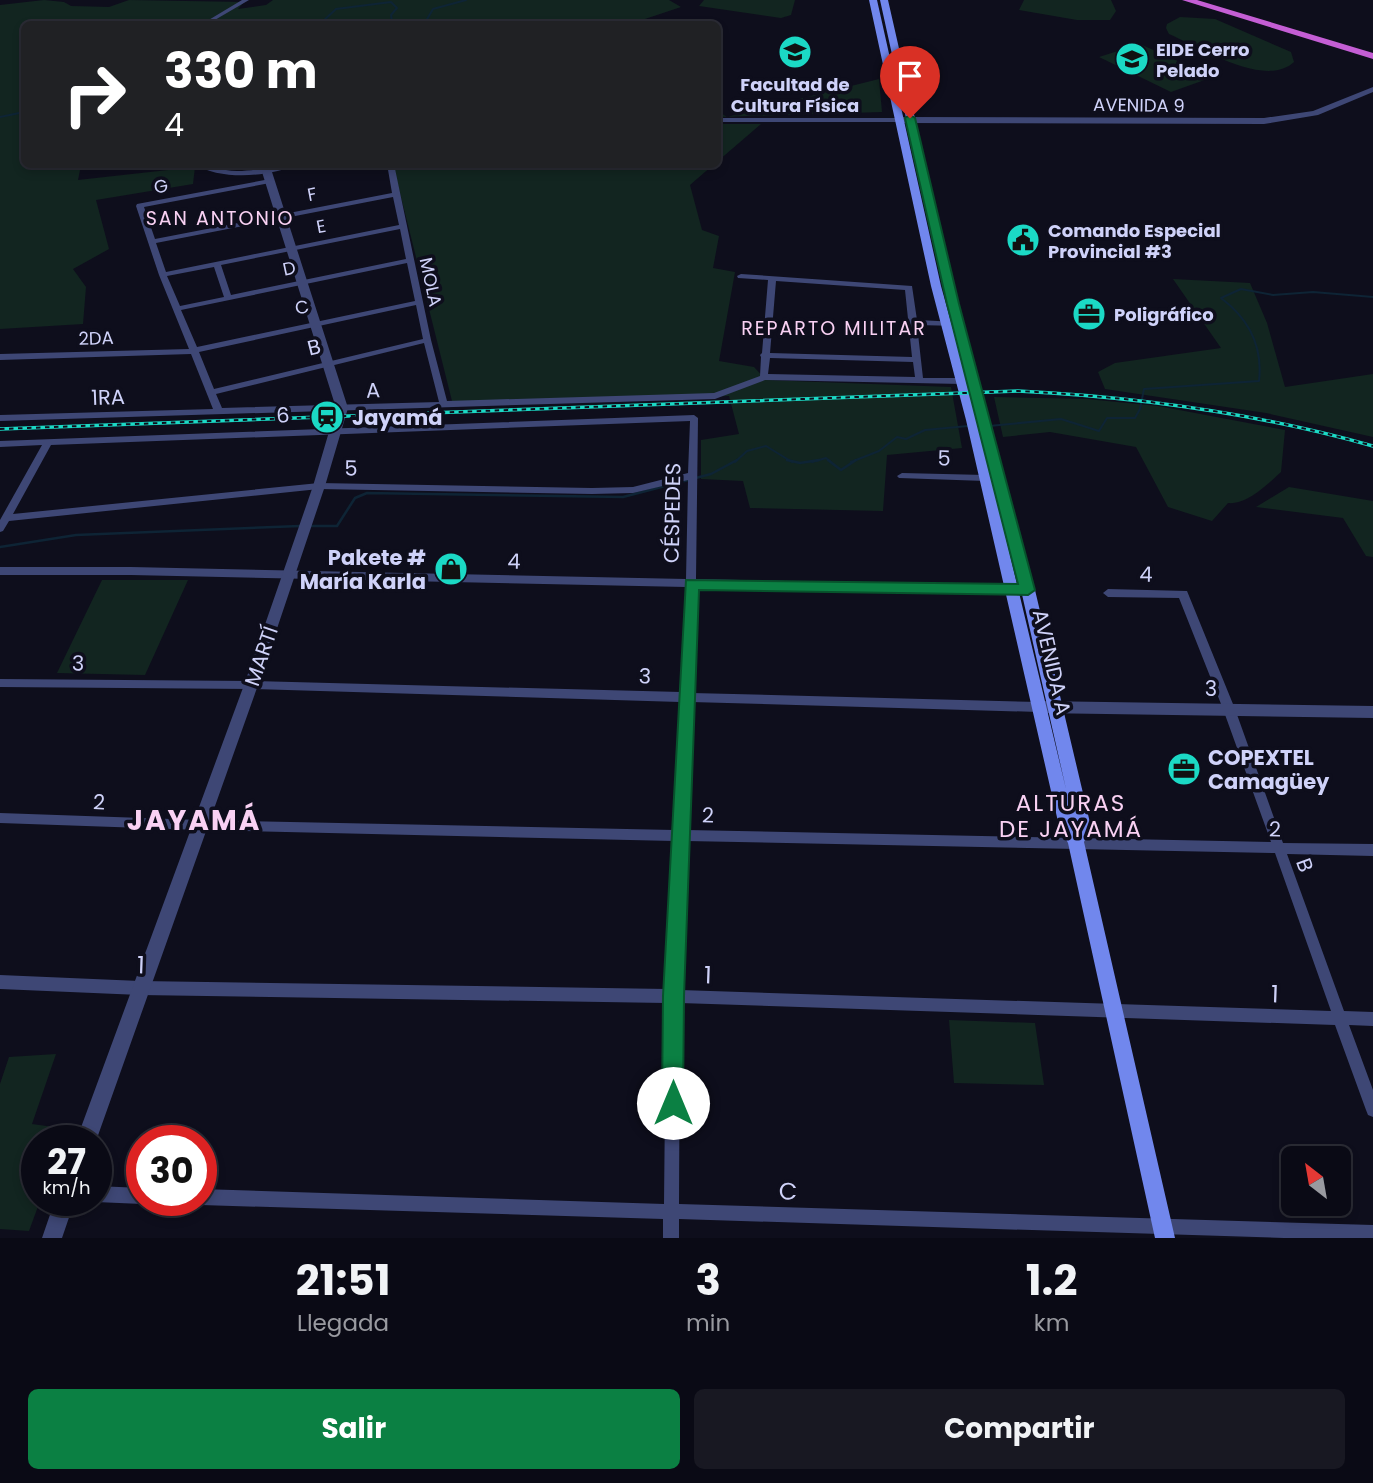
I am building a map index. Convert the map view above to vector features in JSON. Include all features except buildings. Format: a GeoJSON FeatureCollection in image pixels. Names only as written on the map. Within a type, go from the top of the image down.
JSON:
{"type":"FeatureCollection","features":[{"type":"Feature","properties":{"kind":"highway"},"geometry":{"type":"LineString","coordinates":[[1187,0],[1373,53]]}},
{"type":"Feature","properties":{"kind":"highway"},"geometry":{"type":"LineString","coordinates":[[1201,0],[1373,53]]}},
{"type":"Feature","properties":{"kind":"main road","name":"AVENIDA A"},"geometry":{"type":"LineString","coordinates":[[873,0],[887,66],[907,120],[958,324],[979,426],[1060,766],[1067,826],[1076,842],[1164,1233]]}},
{"type":"Feature","properties":{"kind":"main road","name":"AVENIDA A"},"geometry":{"type":"LineString","coordinates":[[884,0],[898,62],[945,324],[979,426],[985,478],[1020,590]]}},
{"type":"Feature","properties":{"kind":"main road"},"geometry":{"type":"LineString","coordinates":[[887,66],[898,62]]}},
{"type":"Feature","properties":{"kind":"street"},"geometry":{"type":"LineString","coordinates":[[210,21],[246,0]]}},
{"type":"Feature","properties":{"kind":"street","name":"AVENIDA 9"},"geometry":{"type":"LineString","coordinates":[[721,120],[1270,126],[1323,117],[1373,89]]}},
{"type":"Feature","properties":{"kind":"street","name":"AVENIDA 9"},"geometry":{"type":"LineString","coordinates":[[1343,105],[1373,97]]}},
{"type":"Feature","properties":{"kind":"street"},"geometry":{"type":"LineString","coordinates":[[204,168],[212,172],[267,172]]}},
{"type":"Feature","properties":{"kind":"street","name":"MOLA"},"geometry":{"type":"LineString","coordinates":[[391,168],[427,340],[444,405]]}},
{"type":"Feature","properties":{"kind":"street","name":"G"},"geometry":{"type":"LineString","coordinates":[[151,242],[140,206],[267,172]]}},
{"type":"Feature","properties":{"kind":"street","name":"MARTÍ"},"geometry":{"type":"LineString","coordinates":[[92,1125],[251,685],[319,486],[342,408],[267,172]]}},
{"type":"Feature","properties":{"kind":"street","name":"F"},"geometry":{"type":"LineString","coordinates":[[151,242],[396,194]]}},
{"type":"Feature","properties":{"kind":"street","name":"E"},"geometry":{"type":"LineString","coordinates":[[163,275],[403,226]]}},
{"type":"Feature","properties":{"kind":"street"},"geometry":{"type":"LineString","coordinates":[[151,242],[192,351],[218,410]]}},
{"type":"Feature","properties":{"kind":"street","name":"D"},"geometry":{"type":"LineString","coordinates":[[176,309],[410,260]]}},
{"type":"Feature","properties":{"kind":"street"},"geometry":{"type":"LineString","coordinates":[[217,264],[228,297]]}},
{"type":"Feature","properties":{"kind":"street"},"geometry":{"type":"LineString","coordinates":[[741,276],[909,288],[919,379]]}},
{"type":"Feature","properties":{"kind":"street"},"geometry":{"type":"LineString","coordinates":[[772,277],[764,377],[962,381]]}},
{"type":"Feature","properties":{"kind":"street","name":"C"},"geometry":{"type":"LineString","coordinates":[[192,351],[419,302]]}},
{"type":"Feature","properties":{"kind":"street"},"geometry":{"type":"LineString","coordinates":[[913,322],[958,324]]}},
{"type":"Feature","properties":{"kind":"street","name":"B"},"geometry":{"type":"LineString","coordinates":[[211,392],[427,340]]}},
{"type":"Feature","properties":{"kind":"street","name":"2DA"},"geometry":{"type":"LineString","coordinates":[[0,357],[192,351]]}},
{"type":"Feature","properties":{"kind":"street"},"geometry":{"type":"LineString","coordinates":[[764,355],[917,360]]}},
{"type":"Feature","properties":{"kind":"street","name":"A"},"geometry":{"type":"LineString","coordinates":[[218,410],[715,396],[764,377]]}},
{"type":"Feature","properties":{"kind":"street","name":"1RA"},"geometry":{"type":"LineString","coordinates":[[0,418],[218,410]]}},
{"type":"Feature","properties":{"kind":"street","name":"6"},"geometry":{"type":"LineString","coordinates":[[0,444],[694,418]]}},
{"type":"Feature","properties":{"kind":"street","name":"CÉSPEDES"},"geometry":{"type":"LineString","coordinates":[[671,1238],[673,996],[682,834],[694,418]]}},
{"type":"Feature","properties":{"kind":"street"},"geometry":{"type":"LineString","coordinates":[[0,529],[48,443]]}},
{"type":"Feature","properties":{"kind":"street","name":"5"},"geometry":{"type":"LineString","coordinates":[[902,476],[985,478]]}},
{"type":"Feature","properties":{"kind":"street","name":"5"},"geometry":{"type":"LineString","coordinates":[[6,518],[319,486],[592,491],[634,489],[694,478]]}},
{"type":"Feature","properties":{"kind":"street","name":"4"},"geometry":{"type":"LineString","coordinates":[[0,571],[131,571],[1020,590]]}},
{"type":"Feature","properties":{"kind":"street","name":"4"},"geometry":{"type":"LineString","coordinates":[[1108,593],[1183,594]]}},
{"type":"Feature","properties":{"kind":"street","name":"B"},"geometry":{"type":"LineString","coordinates":[[1183,594],[1229,709],[1373,1110]]}},
{"type":"Feature","properties":{"kind":"street","name":"3"},"geometry":{"type":"LineString","coordinates":[[0,683],[251,685],[1047,708],[1373,712]]}},
{"type":"Feature","properties":{"kind":"street","name":"2"},"geometry":{"type":"LineString","coordinates":[[0,818],[200,825],[1373,850]]}},
{"type":"Feature","properties":{"kind":"street","name":"1"},"geometry":{"type":"LineString","coordinates":[[0,982],[140,988],[673,996],[1373,1019]]}},
{"type":"Feature","properties":{"kind":"street","name":"C"},"geometry":{"type":"LineString","coordinates":[[217,1197],[672,1210],[1164,1233],[1373,1233]]}},
{"type":"Feature","properties":{"kind":"street"},"geometry":{"type":"LineString","coordinates":[[52,1238],[60,1216]]}},
{"type":"Feature","properties":{"kind":"green space"},"geometry":{"type":"Polygon","coordinates":[[[44,0],[64,2],[71,6],[109,7],[129,0],[244,2],[238,9],[266,5],[273,0],[669,0],[681,7],[639,21],[21,21],[21,168],[80,168],[78,180],[195,168],[193,184],[96,200],[109,249],[73,269],[86,287],[83,324],[0,329],[0,5],[44,0]]]}},
{"type":"Feature","properties":{"kind":"green space"},"geometry":{"type":"Polygon","coordinates":[[[704,0],[795,0],[791,15],[781,18],[699,6],[704,0]]]}},
{"type":"Feature","properties":{"kind":"green space"},"geometry":{"type":"Polygon","coordinates":[[[1024,0],[1111,0],[1116,11],[1110,20],[1077,20],[1019,10],[1024,0]]]}},
{"type":"Feature","properties":{"kind":"green space"},"geometry":{"type":"Polygon","coordinates":[[[1180,17],[1215,19],[1291,52],[1294,62],[1282,69],[1266,71],[1214,56],[1169,34],[1167,24],[1180,17]]]}},
{"type":"Feature","properties":{"kind":"green space"},"geometry":{"type":"Polygon","coordinates":[[[1140,44],[1213,77],[1171,92],[1099,57],[1140,44]]]}},
{"type":"Feature","properties":{"kind":"green space"},"geometry":{"type":"Polygon","coordinates":[[[879,79],[882,112],[728,117],[879,79]]]}},
{"type":"Feature","properties":{"kind":"green space"},"geometry":{"type":"Polygon","coordinates":[[[721,124],[761,124],[721,158],[721,124]]]}},
{"type":"Feature","properties":{"kind":"green space"},"geometry":{"type":"Polygon","coordinates":[[[394,168],[710,168],[690,185],[702,230],[719,236],[713,268],[735,272],[719,361],[754,367],[766,380],[951,387],[962,448],[887,455],[883,511],[750,508],[743,481],[701,479],[701,440],[739,434],[729,396],[453,405],[394,168]]]}},
{"type":"Feature","properties":{"kind":"green space"},"geometry":{"type":"Polygon","coordinates":[[[1173,279],[1250,283],[1267,323],[1285,387],[1373,374],[1373,437],[1266,413],[1105,389],[1098,372],[1115,363],[1221,348],[1173,279]]]}},
{"type":"Feature","properties":{"kind":"green space"},"geometry":{"type":"Polygon","coordinates":[[[994,397],[1087,399],[1158,406],[1285,430],[1281,472],[1250,497],[1228,503],[1212,521],[1168,507],[1136,447],[1050,432],[1003,437],[994,397]]]}},
{"type":"Feature","properties":{"kind":"green space"},"geometry":{"type":"Polygon","coordinates":[[[1289,487],[1373,501],[1373,557],[1366,556],[1343,518],[1256,507],[1289,487]]]}},
{"type":"Feature","properties":{"kind":"green space"},"geometry":{"type":"Polygon","coordinates":[[[102,580],[188,580],[145,675],[57,673],[102,580]]]}},
{"type":"Feature","properties":{"kind":"green space"},"geometry":{"type":"Polygon","coordinates":[[[949,1020],[1035,1023],[1044,1085],[954,1083],[949,1020]]]}},
{"type":"Feature","properties":{"kind":"green space"},"geometry":{"type":"Polygon","coordinates":[[[56,1054],[32,1124],[39,1125],[21,1125],[21,1216],[34,1216],[29,1231],[0,1229],[0,1084],[9,1057],[56,1054]]]}},
{"type":"Feature","properties":{"kind":"waterway"},"geometry":{"type":"LineString","coordinates":[[426,21],[433,9],[466,0]]}},
{"type":"Feature","properties":{"kind":"waterway"},"geometry":{"type":"LineString","coordinates":[[323,21],[336,9],[391,2],[397,8],[391,15],[392,21]]}},
{"type":"Feature","properties":{"kind":"waterway"},"geometry":{"type":"LineString","coordinates":[[392,21],[426,21]]}},
{"type":"Feature","properties":{"kind":"waterway"},"geometry":{"type":"LineString","coordinates":[[0,117],[21,113]]}},
{"type":"Feature","properties":{"kind":"waterway"},"geometry":{"type":"LineString","coordinates":[[989,426],[1061,419],[1099,431],[1107,418],[1135,418],[1140,409],[1144,389],[1259,381],[1259,356],[1252,334],[1239,315],[1221,298],[1241,289],[1273,295],[1313,292],[1373,297]]}},
{"type":"Feature","properties":{"kind":"waterway"},"geometry":{"type":"LineString","coordinates":[[856,460],[879,451],[897,437],[906,439],[925,430],[968,426]]}},
{"type":"Feature","properties":{"kind":"waterway"},"geometry":{"type":"LineString","coordinates":[[735,462],[747,451],[766,446],[790,461]]}},
{"type":"Feature","properties":{"kind":"waterway"},"geometry":{"type":"LineString","coordinates":[[819,460],[826,458],[831,462]]}},
{"type":"Feature","properties":{"kind":"waterway"},"geometry":{"type":"LineString","coordinates":[[310,526],[337,526],[355,498],[367,493],[623,497],[711,474],[737,460]]}},
{"type":"Feature","properties":{"kind":"waterway"},"geometry":{"type":"LineString","coordinates":[[790,461],[800,463],[819,460]]}},
{"type":"Feature","properties":{"kind":"waterway"},"geometry":{"type":"LineString","coordinates":[[812,462],[819,460]]}},
{"type":"Feature","properties":{"kind":"waterway"},"geometry":{"type":"LineString","coordinates":[[828,460],[841,470],[856,460]]}},
{"type":"Feature","properties":{"kind":"waterway"},"geometry":{"type":"LineString","coordinates":[[851,462],[856,460]]}},
{"type":"Feature","properties":{"kind":"waterway"},"geometry":{"type":"LineString","coordinates":[[0,547],[76,535],[300,526]]}},
{"type":"Feature","properties":{"kind":"railway"},"geometry":{"type":"LineString","coordinates":[[0,429],[1018,391],[1108,397],[1197,408],[1285,424],[1373,446]]}},
{"type":"Feature","properties":{"kind":"place","name":"Facultad de Cultura Física"},"geometry":{"type":"Point","coordinates":[795,52]}},
{"type":"Feature","properties":{"kind":"place","name":"EIDE Cerro Pelado"},"geometry":{"type":"Point","coordinates":[1132,59]}},
{"type":"Feature","properties":{"kind":"place","name":"Comando Especial Provincial #3"},"geometry":{"type":"Point","coordinates":[1023,240]}},
{"type":"Feature","properties":{"kind":"place","name":"Poligráfico"},"geometry":{"type":"Point","coordinates":[1089,314]}},
{"type":"Feature","properties":{"kind":"place","name":"Jayamá"},"geometry":{"type":"Point","coordinates":[327,417]}},
{"type":"Feature","properties":{"kind":"place","name":"Pakete # María Karla"},"geometry":{"type":"Point","coordinates":[451,569]}},
{"type":"Feature","properties":{"kind":"place","name":"COPEXTEL Camagüey"},"geometry":{"type":"Point","coordinates":[1184,769]}},
{"type":"Feature","properties":{"kind":"district","name":"SAN ANTONIO"},"geometry":{"type":"Point","coordinates":[220,218]}},
{"type":"Feature","properties":{"kind":"district","name":"REPARTO MILITAR"},"geometry":{"type":"Point","coordinates":[834,328]}},
{"type":"Feature","properties":{"kind":"district","name":"ALTURAS DE JAYAMÁ"},"geometry":{"type":"Point","coordinates":[1071,816]}},
{"type":"Feature","properties":{"kind":"district","name":"JAYAMÁ"},"geometry":{"type":"Point","coordinates":[194,820]}},
{"type":"Feature","properties":{"kind":"route"},"geometry":{"type":"LineString","coordinates":[[673,1103],[673,996],[691,584],[1028,590],[953,304],[910,118]]}}]}
